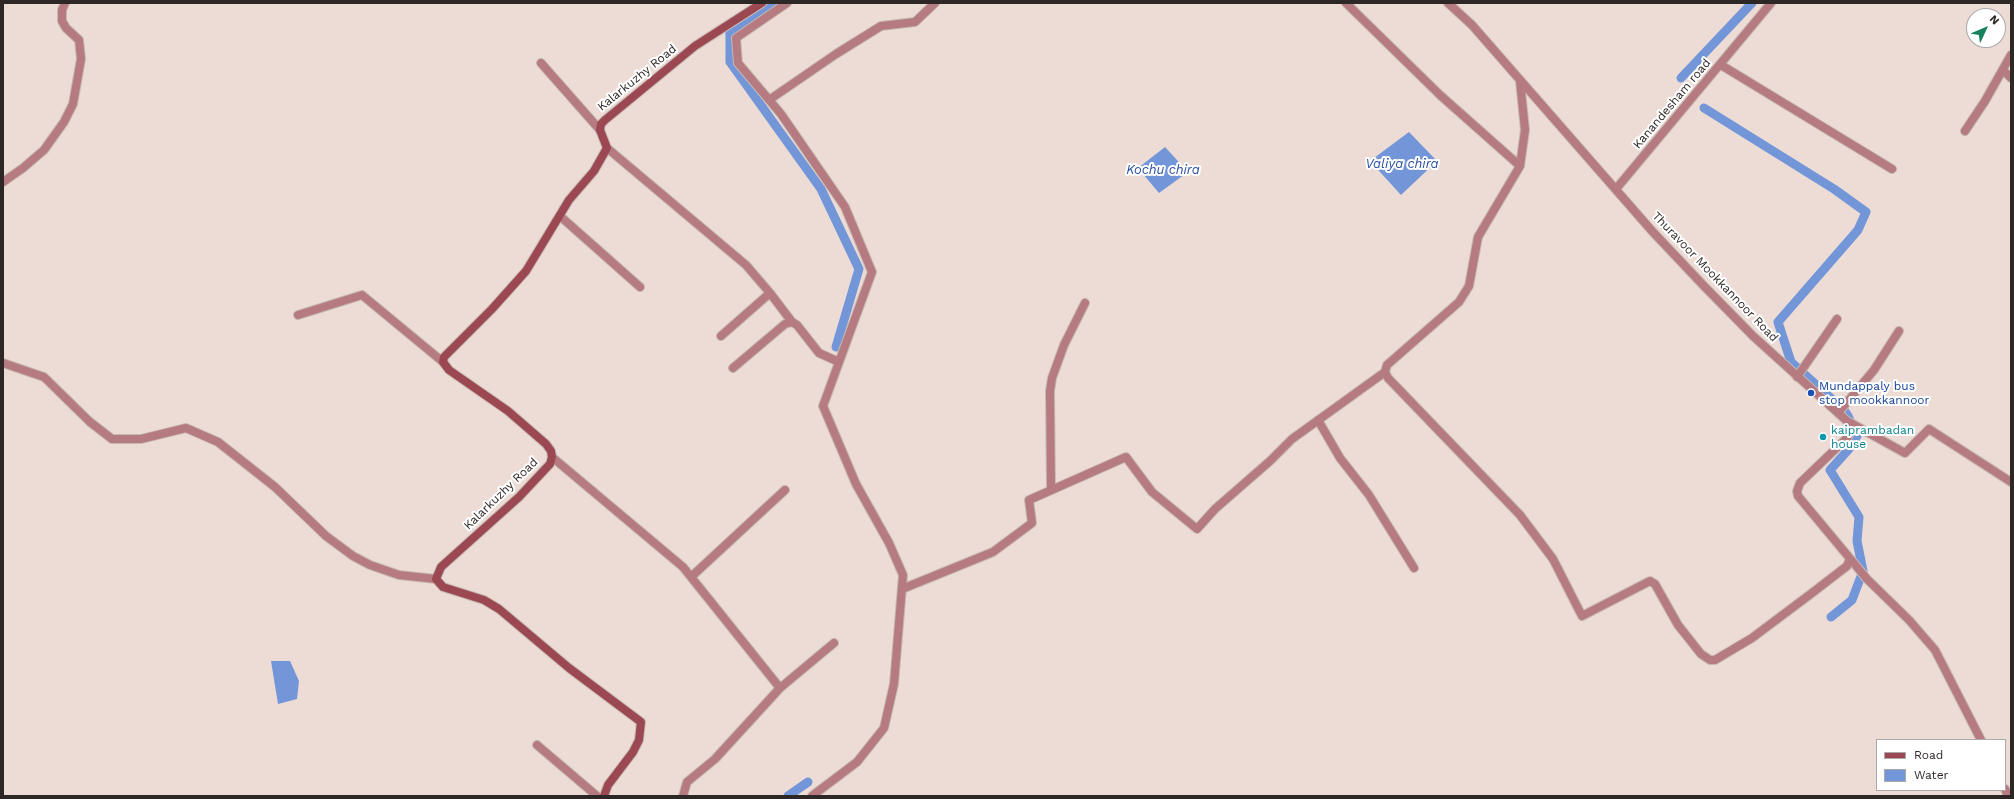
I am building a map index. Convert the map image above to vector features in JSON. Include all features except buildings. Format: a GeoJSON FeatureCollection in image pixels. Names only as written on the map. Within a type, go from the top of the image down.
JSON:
{"type":"FeatureCollection","features":[{"type":"Feature","properties":{"kind":"main road","name":"Kalarkuzhy Road"},"geometry":{"type":"LineString","coordinates":[[607,148],[600,130],[601,124],[605,120],[695,46],[762,3]]}},
{"type":"Feature","properties":{"kind":"main road"},"geometry":{"type":"LineString","coordinates":[[443,362],[447,353],[492,309],[526,271],[570,200],[594,171],[607,148]]}},
{"type":"Feature","properties":{"kind":"main road","name":"Kalarkuzhy Road"},"geometry":{"type":"LineString","coordinates":[[436,579],[441,567],[519,497],[550,464],[552,457],[551,451],[546,444],[514,416],[449,370],[443,362]]}},
{"type":"Feature","properties":{"kind":"main road"},"geometry":{"type":"LineString","coordinates":[[436,579],[443,587],[484,600],[500,609],[569,668],[641,722],[639,740],[633,752],[608,785],[604,796]]}},
{"type":"Feature","properties":{"kind":"street"},"geometry":{"type":"LineString","coordinates":[[3,182],[23,168],[44,150],[64,122],[73,104],[81,59],[78,40],[66,28],[62,20],[62,10],[65,3]]}},
{"type":"Feature","properties":{"kind":"street"},"geometry":{"type":"LineString","coordinates":[[787,3],[736,38],[738,63],[769,100],[845,207],[872,272],[823,406],[856,484],[889,543],[903,575],[894,684],[884,728],[857,762],[812,796]]}},
{"type":"Feature","properties":{"kind":"street"},"geometry":{"type":"LineString","coordinates":[[769,100],[836,54],[881,26],[915,22],[935,3]]}},
{"type":"Feature","properties":{"kind":"street"},"geometry":{"type":"LineString","coordinates":[[1346,3],[1440,95],[1520,166]]}},
{"type":"Feature","properties":{"kind":"street","name":"Thuravoor Mookkannoor Road"},"geometry":{"type":"LineString","coordinates":[[1448,3],[1472,25],[1652,231],[1753,336],[1838,413],[1848,421],[1905,453],[1925,430],[1929,429],[2011,482]]}},
{"type":"Feature","properties":{"kind":"street","name":"Kanandesham road"},"geometry":{"type":"LineString","coordinates":[[1616,189],[1721,65],[1771,3]]}},
{"type":"Feature","properties":{"kind":"street"},"geometry":{"type":"LineString","coordinates":[[1965,130],[2011,55]]}},
{"type":"Feature","properties":{"kind":"street"},"geometry":{"type":"LineString","coordinates":[[541,63],[600,130]]}},
{"type":"Feature","properties":{"kind":"street"},"geometry":{"type":"LineString","coordinates":[[1721,65],[1892,168]]}},
{"type":"Feature","properties":{"kind":"street"},"geometry":{"type":"LineString","coordinates":[[2003,70],[2011,78]]}},
{"type":"Feature","properties":{"kind":"street"},"geometry":{"type":"LineString","coordinates":[[902,589],[994,552],[1032,523],[1029,500],[1126,457],[1152,492],[1197,529],[1216,509],[1270,462],[1292,439],[1385,372],[1387,365],[1459,302],[1466,293],[1470,286],[1478,237],[1520,166],[1525,130],[1520,81]]}},
{"type":"Feature","properties":{"kind":"street"},"geometry":{"type":"LineString","coordinates":[[607,148],[746,265],[819,353],[838,362]]}},
{"type":"Feature","properties":{"kind":"street"},"geometry":{"type":"LineString","coordinates":[[560,216],[640,287]]}},
{"type":"Feature","properties":{"kind":"street"},"geometry":{"type":"LineString","coordinates":[[721,336],[770,293]]}},
{"type":"Feature","properties":{"kind":"street"},"geometry":{"type":"LineString","coordinates":[[298,315],[362,295],[443,362]]}},
{"type":"Feature","properties":{"kind":"street"},"geometry":{"type":"LineString","coordinates":[[1051,490],[1050,391],[1052,378],[1064,345],[1085,303]]}},
{"type":"Feature","properties":{"kind":"street"},"geometry":{"type":"LineString","coordinates":[[1797,376],[1837,319]]}},
{"type":"Feature","properties":{"kind":"street"},"geometry":{"type":"LineString","coordinates":[[733,368],[785,324],[792,322]]}},
{"type":"Feature","properties":{"kind":"street"},"geometry":{"type":"LineString","coordinates":[[1838,413],[1874,370],[1899,331]]}},
{"type":"Feature","properties":{"kind":"street"},"geometry":{"type":"LineString","coordinates":[[3,363],[44,377],[90,422],[112,439],[141,439],[186,428],[218,442],[275,487],[326,536],[353,556],[370,565],[399,575],[436,579]]}},
{"type":"Feature","properties":{"kind":"street"},"geometry":{"type":"LineString","coordinates":[[1385,372],[1388,378],[1520,515],[1553,559],[1582,616],[1650,581],[1655,584],[1678,625],[1701,654],[1710,660],[1715,660],[1752,638],[1847,566],[1850,559]]}},
{"type":"Feature","properties":{"kind":"street"},"geometry":{"type":"LineString","coordinates":[[1318,420],[1340,458],[1369,495],[1414,568]]}},
{"type":"Feature","properties":{"kind":"street"},"geometry":{"type":"LineString","coordinates":[[1848,421],[1851,429],[1848,437],[1800,482],[1797,491],[1798,496],[1855,566],[1909,620],[1935,650],[1980,739]]}},
{"type":"Feature","properties":{"kind":"street"},"geometry":{"type":"LineString","coordinates":[[552,457],[683,567],[780,688]]}},
{"type":"Feature","properties":{"kind":"street"},"geometry":{"type":"LineString","coordinates":[[691,577],[785,490]]}},
{"type":"Feature","properties":{"kind":"street"},"geometry":{"type":"LineString","coordinates":[[683,796],[687,782],[715,759],[780,688],[834,643]]}},
{"type":"Feature","properties":{"kind":"street"},"geometry":{"type":"LineString","coordinates":[[537,745],[597,796]]}},
{"type":"Feature","properties":{"kind":"water","name":"Valiya chira"},"geometry":{"type":"Polygon","coordinates":[[[1409,132],[1437,161],[1401,195],[1370,161],[1409,132]]]}},
{"type":"Feature","properties":{"kind":"water","name":"Kochu chira"},"geometry":{"type":"Polygon","coordinates":[[[1165,147],[1188,172],[1159,193],[1138,168],[1165,147]]]}},
{"type":"Feature","properties":{"kind":"water"},"geometry":{"type":"Polygon","coordinates":[[[271,661],[290,661],[299,681],[297,699],[278,704],[271,661]]]}},
{"type":"Feature","properties":{"kind":"waterway"},"geometry":{"type":"LineString","coordinates":[[778,3],[730,33],[730,62],[821,189],[859,269],[836,347]]}},
{"type":"Feature","properties":{"kind":"waterway"},"geometry":{"type":"LineString","coordinates":[[1681,78],[1752,3]]}},
{"type":"Feature","properties":{"kind":"waterway"},"geometry":{"type":"LineString","coordinates":[[1704,108],[1834,189],[1866,212],[1858,230],[1778,322],[1791,362],[1844,410],[1857,436],[1849,449],[1830,470],[1859,517],[1857,541],[1863,571],[1852,600],[1831,617]]}},
{"type":"Feature","properties":{"kind":"waterway"},"geometry":{"type":"LineString","coordinates":[[788,796],[808,782]]}},
{"type":"Feature","properties":{"kind":"place","name":"Mundappaly bus stop mookkannoor"},"geometry":{"type":"Point","coordinates":[1811,393]}},
{"type":"Feature","properties":{"kind":"place","name":"kaiprambadan house"},"geometry":{"type":"Point","coordinates":[1823,437]}}]}
